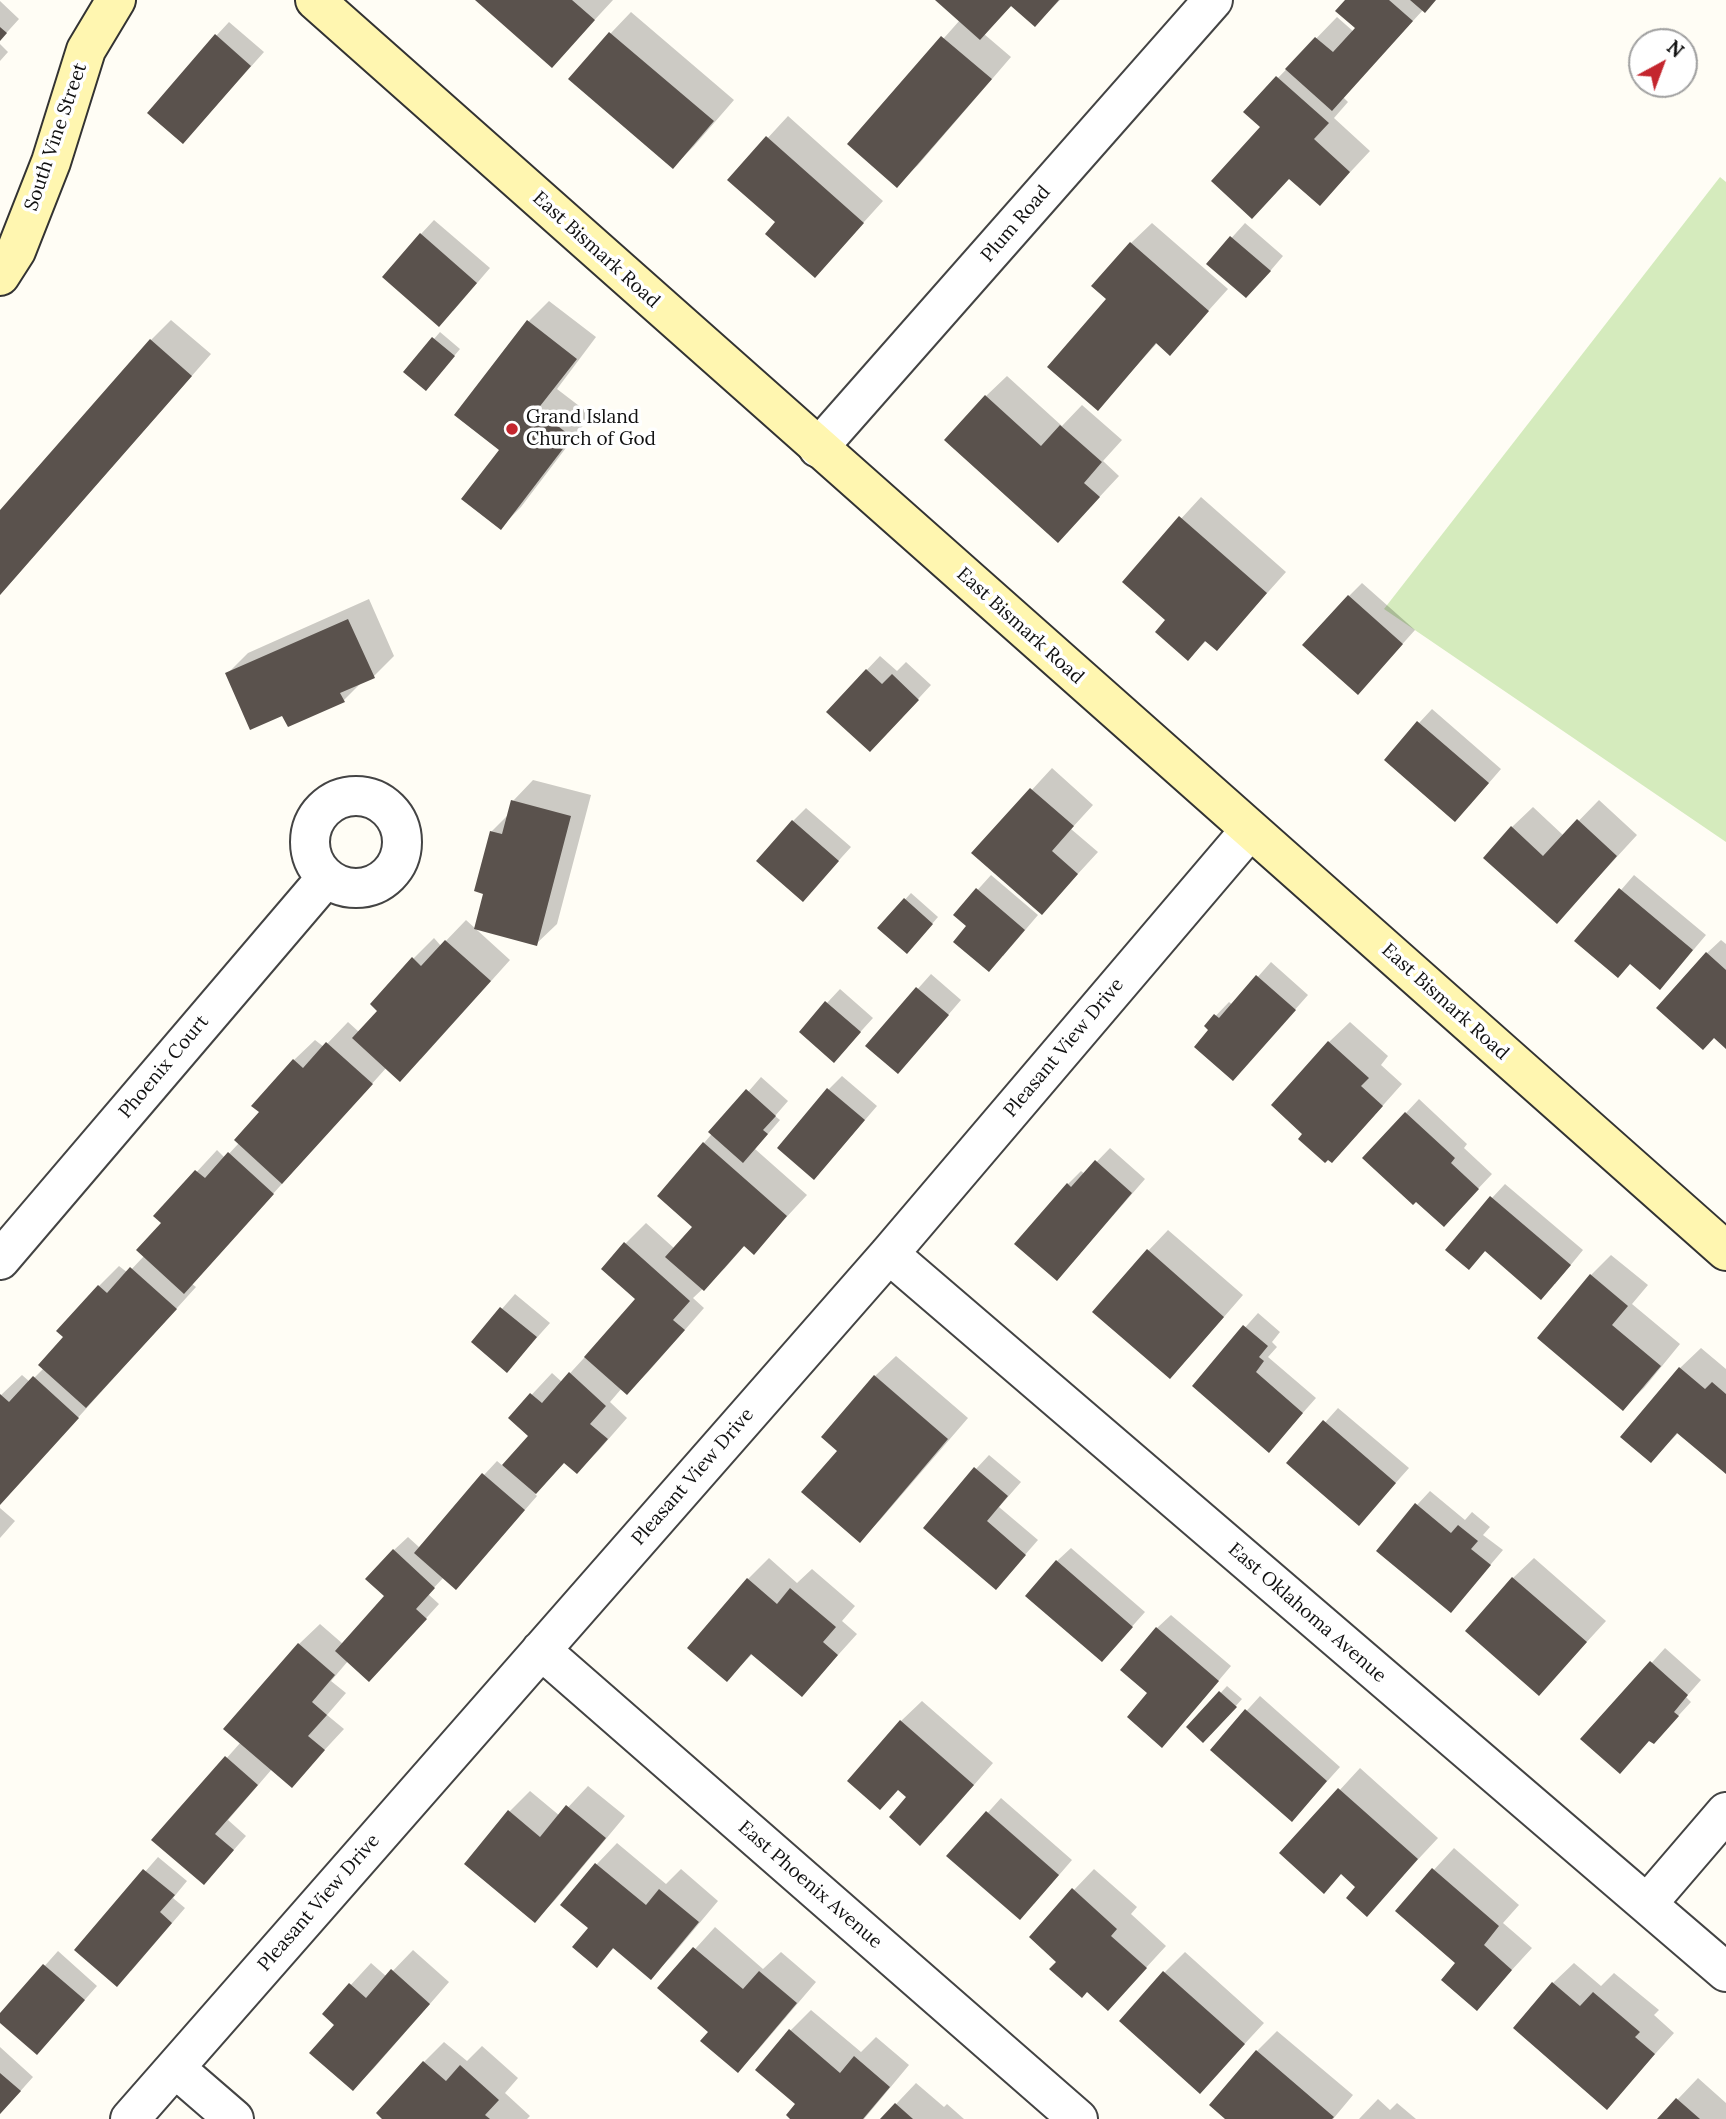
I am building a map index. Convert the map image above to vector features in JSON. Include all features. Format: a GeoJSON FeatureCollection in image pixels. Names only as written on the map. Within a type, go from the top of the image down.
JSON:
{"type":"FeatureCollection","features":[{"type":"Feature","properties":{"kind":"street","name":"South Vine Street"},"geometry":{"type":"LineString","coordinates":[[0,276],[16,251],[51,162],[86,50],[116,0]]}},
{"type":"Feature","properties":{"kind":"street","name":"East Bismark Road"},"geometry":{"type":"LineString","coordinates":[[315,0],[1726,1251]]}},
{"type":"Feature","properties":{"kind":"street","name":"Plum Road"},"geometry":{"type":"LineString","coordinates":[[818,448],[1213,0]]}},
{"type":"Feature","properties":{"kind":"street","name":"Pleasant View Drive"},"geometry":{"type":"LineString","coordinates":[[130,2119],[889,1254],[1250,830]]}},
{"type":"Feature","properties":{"kind":"street","name":"Phoenix Court"},"geometry":{"type":"LineString","coordinates":[[1,1257],[326,877]]}},
{"type":"Feature","properties":{"kind":"street","name":"East Oklahoma Avenue"},"geometry":{"type":"LineString","coordinates":[[889,1254],[1726,1972]]}},
{"type":"Feature","properties":{"kind":"street","name":"East Phoenix Avenue"},"geometry":{"type":"LineString","coordinates":[[541,1650],[1078,2119]]}},
{"type":"Feature","properties":{"kind":"street"},"geometry":{"type":"LineString","coordinates":[[1647,1904],[1726,1812]]}},
{"type":"Feature","properties":{"kind":"street"},"geometry":{"type":"LineString","coordinates":[[175,2068],[234,2119]]}},
{"type":"Feature","properties":{"kind":"green space"},"geometry":{"type":"Polygon","coordinates":[[[1720,177],[1726,182],[1726,842],[1384,609],[1720,177]]]}},
{"type":"Feature","properties":{"kind":"building"},"geometry":{"type":"Polygon","coordinates":[[[475,0],[572,0],[595,20],[552,68],[475,0]]]}},
{"type":"Feature","properties":{"kind":"building"},"geometry":{"type":"Polygon","coordinates":[[[935,0],[1059,0],[1035,27],[1011,6],[980,40],[935,0]]]}},
{"type":"Feature","properties":{"kind":"building"},"geometry":{"type":"Polygon","coordinates":[[[1345,0],[1389,0],[1413,21],[1332,111],[1285,69],[1315,37],[1333,52],[1355,28],[1335,11],[1345,0]]]}},
{"type":"Feature","properties":{"kind":"building"},"geometry":{"type":"Polygon","coordinates":[[[1410,0],[1436,0],[1425,13],[1410,0]]]}},
{"type":"Feature","properties":{"kind":"building"},"geometry":{"type":"Polygon","coordinates":[[[0,27],[7,33],[0,41],[0,27]]]}},
{"type":"Feature","properties":{"kind":"building"},"geometry":{"type":"Polygon","coordinates":[[[609,32],[714,121],[673,169],[568,79],[609,32]]]}},
{"type":"Feature","properties":{"kind":"building"},"geometry":{"type":"Polygon","coordinates":[[[215,34],[251,66],[183,144],[147,113],[215,34]]]}},
{"type":"Feature","properties":{"kind":"building"},"geometry":{"type":"Polygon","coordinates":[[[941,36],[992,79],[897,188],[847,144],[941,36]]]}},
{"type":"Feature","properties":{"kind":"building"},"geometry":{"type":"Polygon","coordinates":[[[1276,76],[1329,123],[1314,139],[1350,172],[1320,206],[1289,179],[1252,219],[1211,181],[1260,127],[1243,112],[1276,76]]]}},
{"type":"Feature","properties":{"kind":"building"},"geometry":{"type":"Polygon","coordinates":[[[766,136],[864,223],[815,278],[765,234],[775,222],[727,180],[766,136]]]}},
{"type":"Feature","properties":{"kind":"building"},"geometry":{"type":"Polygon","coordinates":[[[420,233],[477,283],[439,327],[382,277],[420,233]]]}},
{"type":"Feature","properties":{"kind":"building"},"geometry":{"type":"Polygon","coordinates":[[[1230,236],[1271,271],[1246,298],[1206,264],[1230,236]]]}},
{"type":"Feature","properties":{"kind":"building"},"geometry":{"type":"Polygon","coordinates":[[[1130,242],[1209,311],[1170,356],[1156,343],[1098,411],[1047,367],[1106,299],[1091,286],[1130,242]]]}},
{"type":"Feature","properties":{"kind":"building"},"geometry":{"type":"Polygon","coordinates":[[[527,320],[577,359],[537,410],[572,437],[501,530],[461,499],[499,450],[454,415],[527,320]]]}},
{"type":"Feature","properties":{"kind":"building"},"geometry":{"type":"Polygon","coordinates":[[[432,337],[455,356],[426,391],[403,372],[432,337]]]}},
{"type":"Feature","properties":{"kind":"building"},"geometry":{"type":"Polygon","coordinates":[[[150,339],[192,376],[0,595],[0,510],[150,339]]]}},
{"type":"Feature","properties":{"kind":"building"},"geometry":{"type":"Polygon","coordinates":[[[985,395],[1041,446],[1060,425],[1102,462],[1084,483],[1100,497],[1058,543],[944,440],[985,395]]]}},
{"type":"Feature","properties":{"kind":"building"},"geometry":{"type":"Polygon","coordinates":[[[1179,516],[1267,593],[1217,651],[1205,641],[1188,661],[1155,632],[1165,620],[1122,582],[1179,516]]]}},
{"type":"Feature","properties":{"kind":"building"},"geometry":{"type":"Polygon","coordinates":[[[1348,595],[1403,644],[1358,695],[1302,645],[1348,595]]]}},
{"type":"Feature","properties":{"kind":"building"},"geometry":{"type":"Polygon","coordinates":[[[348,619],[375,678],[340,693],[345,702],[288,727],[282,716],[250,730],[225,673],[348,619]]]}},
{"type":"Feature","properties":{"kind":"building"},"geometry":{"type":"Polygon","coordinates":[[[866,669],[882,684],[892,674],[919,700],[870,752],[826,712],[866,669]]]}},
{"type":"Feature","properties":{"kind":"building"},"geometry":{"type":"Polygon","coordinates":[[[1417,721],[1489,783],[1455,822],[1384,760],[1417,721]]]}},
{"type":"Feature","properties":{"kind":"building"},"geometry":{"type":"Polygon","coordinates":[[[1030,788],[1074,826],[1052,851],[1078,874],[1042,915],[971,853],[1030,788]]]}},
{"type":"Feature","properties":{"kind":"building"},"geometry":{"type":"Polygon","coordinates":[[[511,800],[571,816],[537,946],[474,929],[483,894],[474,891],[490,831],[502,834],[511,800]]]}},
{"type":"Feature","properties":{"kind":"building"},"geometry":{"type":"Polygon","coordinates":[[[1577,819],[1617,856],[1557,924],[1483,858],[1511,826],[1543,856],[1577,819]]]}},
{"type":"Feature","properties":{"kind":"building"},"geometry":{"type":"Polygon","coordinates":[[[792,820],[839,861],[803,902],[756,861],[792,820]]]}},
{"type":"Feature","properties":{"kind":"building"},"geometry":{"type":"Polygon","coordinates":[[[976,888],[1025,930],[989,972],[953,942],[966,926],[953,915],[976,888]]]}},
{"type":"Feature","properties":{"kind":"building"},"geometry":{"type":"Polygon","coordinates":[[[1619,888],[1693,950],[1660,990],[1630,964],[1618,978],[1574,941],[1619,888]]]}},
{"type":"Feature","properties":{"kind":"building"},"geometry":{"type":"Polygon","coordinates":[[[904,898],[933,924],[907,954],[877,928],[904,898]]]}},
{"type":"Feature","properties":{"kind":"building"},"geometry":{"type":"Polygon","coordinates":[[[445,940],[491,981],[400,1082],[352,1038],[377,1011],[370,1004],[412,957],[421,966],[445,940]]]}},
{"type":"Feature","properties":{"kind":"building"},"geometry":{"type":"Polygon","coordinates":[[[1706,952],[1726,970],[1726,1049],[1714,1038],[1703,1050],[1656,1008],[1706,952]]]}},
{"type":"Feature","properties":{"kind":"building"},"geometry":{"type":"Polygon","coordinates":[[[1256,975],[1296,1010],[1233,1081],[1194,1047],[1208,1030],[1204,1026],[1214,1014],[1219,1018],[1256,975]]]}},
{"type":"Feature","properties":{"kind":"building"},"geometry":{"type":"Polygon","coordinates":[[[916,987],[949,1015],[898,1074],[865,1046],[916,987]]]}},
{"type":"Feature","properties":{"kind":"building"},"geometry":{"type":"Polygon","coordinates":[[[825,1001],[861,1032],[834,1063],[799,1032],[825,1001]]]}},
{"type":"Feature","properties":{"kind":"building"},"geometry":{"type":"Polygon","coordinates":[[[1328,1041],[1369,1078],[1361,1086],[1383,1106],[1332,1163],[1328,1160],[1325,1163],[1298,1139],[1302,1134],[1271,1105],[1328,1041]]]}},
{"type":"Feature","properties":{"kind":"building"},"geometry":{"type":"Polygon","coordinates":[[[326,1042],[373,1084],[282,1184],[234,1140],[259,1112],[251,1106],[293,1059],[303,1068],[326,1042]]]}},
{"type":"Feature","properties":{"kind":"building"},"geometry":{"type":"Polygon","coordinates":[[[827,1088],[865,1120],[814,1180],[777,1148],[827,1088]]]}},
{"type":"Feature","properties":{"kind":"building"},"geometry":{"type":"Polygon","coordinates":[[[746,1089],[776,1116],[763,1130],[768,1134],[743,1163],[708,1132],[746,1089]]]}},
{"type":"Feature","properties":{"kind":"building"},"geometry":{"type":"Polygon","coordinates":[[[1405,1112],[1455,1158],[1451,1163],[1479,1189],[1444,1227],[1416,1202],[1413,1205],[1362,1158],[1405,1112]]]}},
{"type":"Feature","properties":{"kind":"building"},"geometry":{"type":"Polygon","coordinates":[[[703,1142],[787,1216],[754,1255],[744,1246],[704,1291],[665,1257],[692,1227],[657,1196],[703,1142]]]}},
{"type":"Feature","properties":{"kind":"building"},"geometry":{"type":"Polygon","coordinates":[[[228,1152],[274,1194],[184,1294],[136,1250],[161,1223],[153,1216],[195,1170],[205,1178],[228,1152]]]}},
{"type":"Feature","properties":{"kind":"building"},"geometry":{"type":"Polygon","coordinates":[[[1095,1160],[1132,1193],[1057,1281],[1014,1244],[1067,1183],[1071,1187],[1095,1160]]]}},
{"type":"Feature","properties":{"kind":"building"},"geometry":{"type":"Polygon","coordinates":[[[1490,1196],[1571,1265],[1541,1300],[1485,1251],[1469,1270],[1445,1250],[1490,1196]]]}},
{"type":"Feature","properties":{"kind":"building"},"geometry":{"type":"Polygon","coordinates":[[[624,1242],[690,1301],[673,1320],[685,1330],[627,1395],[584,1357],[635,1299],[601,1269],[624,1242]]]}},
{"type":"Feature","properties":{"kind":"building"},"geometry":{"type":"Polygon","coordinates":[[[1147,1249],[1224,1317],[1170,1379],[1092,1312],[1147,1249]]]}},
{"type":"Feature","properties":{"kind":"building"},"geometry":{"type":"Polygon","coordinates":[[[130,1267],[177,1309],[86,1408],[38,1365],[63,1337],[56,1331],[98,1285],[107,1293],[130,1267]]]}},
{"type":"Feature","properties":{"kind":"building"},"geometry":{"type":"Polygon","coordinates":[[[1590,1274],[1628,1306],[1612,1325],[1661,1366],[1623,1411],[1537,1338],[1590,1274]]]}},
{"type":"Feature","properties":{"kind":"building"},"geometry":{"type":"Polygon","coordinates":[[[500,1307],[537,1337],[507,1373],[471,1342],[500,1307]]]}},
{"type":"Feature","properties":{"kind":"building"},"geometry":{"type":"Polygon","coordinates":[[[1243,1325],[1268,1346],[1259,1357],[1264,1361],[1256,1372],[1303,1413],[1269,1453],[1192,1386],[1243,1325]]]}},
{"type":"Feature","properties":{"kind":"building"},"geometry":{"type":"Polygon","coordinates":[[[1679,1367],[1705,1389],[1712,1382],[1726,1394],[1726,1474],[1677,1433],[1651,1463],[1620,1437],[1679,1367]]]}},
{"type":"Feature","properties":{"kind":"building"},"geometry":{"type":"Polygon","coordinates":[[[569,1372],[606,1406],[590,1424],[608,1439],[577,1474],[564,1463],[536,1494],[502,1465],[528,1436],[508,1418],[530,1393],[542,1403],[569,1372]]]}},
{"type":"Feature","properties":{"kind":"building"},"geometry":{"type":"Polygon","coordinates":[[[874,1375],[948,1439],[860,1543],[801,1492],[837,1451],[821,1437],[874,1375]]]}},
{"type":"Feature","properties":{"kind":"building"},"geometry":{"type":"Polygon","coordinates":[[[33,1376],[79,1418],[0,1505],[0,1394],[9,1402],[33,1376]]]}},
{"type":"Feature","properties":{"kind":"building"},"geometry":{"type":"Polygon","coordinates":[[[1323,1420],[1396,1483],[1359,1526],[1286,1463],[1323,1420]]]}},
{"type":"Feature","properties":{"kind":"building"},"geometry":{"type":"Polygon","coordinates":[[[974,1467],[1008,1496],[987,1521],[1026,1555],[996,1590],[923,1528],[974,1467]]]}},
{"type":"Feature","properties":{"kind":"building"},"geometry":{"type":"Polygon","coordinates":[[[482,1473],[525,1510],[456,1590],[414,1553],[482,1473]]]}},
{"type":"Feature","properties":{"kind":"building"},"geometry":{"type":"Polygon","coordinates":[[[1415,1503],[1451,1533],[1458,1525],[1478,1541],[1471,1549],[1491,1565],[1451,1613],[1376,1551],[1415,1503]]]}},
{"type":"Feature","properties":{"kind":"building"},"geometry":{"type":"Polygon","coordinates":[[[393,1549],[435,1588],[416,1609],[427,1619],[369,1682],[335,1651],[384,1596],[365,1579],[393,1549]]]}},
{"type":"Feature","properties":{"kind":"building"},"geometry":{"type":"Polygon","coordinates":[[[1056,1560],[1133,1627],[1102,1662],[1025,1596],[1056,1560]]]}},
{"type":"Feature","properties":{"kind":"building"},"geometry":{"type":"Polygon","coordinates":[[[1512,1577],[1587,1642],[1539,1696],[1465,1631],[1512,1577]]]}},
{"type":"Feature","properties":{"kind":"building"},"geometry":{"type":"Polygon","coordinates":[[[747,1578],[777,1604],[790,1588],[836,1627],[823,1642],[838,1655],[802,1697],[751,1654],[727,1682],[687,1648],[747,1578]]]}},
{"type":"Feature","properties":{"kind":"building"},"geometry":{"type":"Polygon","coordinates":[[[1156,1627],[1219,1681],[1162,1748],[1127,1717],[1147,1693],[1120,1670],[1156,1627]]]}},
{"type":"Feature","properties":{"kind":"building"},"geometry":{"type":"Polygon","coordinates":[[[298,1643],[335,1675],[312,1702],[327,1715],[308,1736],[325,1750],[292,1788],[223,1729],[298,1643]]]}},
{"type":"Feature","properties":{"kind":"building"},"geometry":{"type":"Polygon","coordinates":[[[1650,1661],[1688,1695],[1674,1712],[1679,1716],[1654,1744],[1649,1741],[1620,1774],[1580,1739],[1650,1661]]]}},
{"type":"Feature","properties":{"kind":"building"},"geometry":{"type":"Polygon","coordinates":[[[1219,1691],[1237,1707],[1203,1743],[1186,1727],[1219,1691]]]}},
{"type":"Feature","properties":{"kind":"building"},"geometry":{"type":"Polygon","coordinates":[[[1245,1709],[1327,1781],[1292,1822],[1210,1750],[1245,1709]]]}},
{"type":"Feature","properties":{"kind":"building"},"geometry":{"type":"Polygon","coordinates":[[[900,1720],[974,1785],[920,1846],[889,1817],[906,1797],[898,1790],[880,1810],[847,1781],[900,1720]]]}},
{"type":"Feature","properties":{"kind":"building"},"geometry":{"type":"Polygon","coordinates":[[[225,1756],[258,1785],[215,1834],[234,1850],[204,1885],[151,1840],[225,1756]]]}},
{"type":"Feature","properties":{"kind":"building"},"geometry":{"type":"Polygon","coordinates":[[[1338,1788],[1418,1859],[1367,1917],[1346,1898],[1355,1887],[1341,1874],[1324,1894],[1279,1853],[1338,1788]]]}},
{"type":"Feature","properties":{"kind":"building"},"geometry":{"type":"Polygon","coordinates":[[[566,1805],[606,1838],[535,1923],[464,1864],[508,1810],[540,1837],[566,1805]]]}},
{"type":"Feature","properties":{"kind":"building"},"geometry":{"type":"Polygon","coordinates":[[[986,1811],[1059,1875],[1020,1920],[946,1856],[986,1811]]]}},
{"type":"Feature","properties":{"kind":"building"},"geometry":{"type":"Polygon","coordinates":[[[595,1863],[646,1905],[659,1889],[699,1922],[651,1980],[613,1948],[597,1968],[572,1947],[588,1928],[560,1905],[595,1863]]]}},
{"type":"Feature","properties":{"kind":"building"},"geometry":{"type":"Polygon","coordinates":[[[1432,1868],[1499,1926],[1484,1945],[1512,1970],[1477,2011],[1441,1980],[1455,1963],[1395,1911],[1432,1868]]]}},
{"type":"Feature","properties":{"kind":"building"},"geometry":{"type":"Polygon","coordinates":[[[143,1869],[175,1895],[160,1912],[172,1923],[117,1987],[74,1950],[143,1869]]]}},
{"type":"Feature","properties":{"kind":"building"},"geometry":{"type":"Polygon","coordinates":[[[1072,1888],[1117,1929],[1111,1936],[1147,1968],[1108,2011],[1087,1992],[1082,1998],[1049,1969],[1056,1962],[1029,1937],[1072,1888]]]}},
{"type":"Feature","properties":{"kind":"building"},"geometry":{"type":"Polygon","coordinates":[[[693,1947],[743,1989],[759,1971],[797,2003],[738,2073],[700,2041],[708,2032],[657,1988],[693,1947]]]}},
{"type":"Feature","properties":{"kind":"building"},"geometry":{"type":"Polygon","coordinates":[[[43,1964],[85,2000],[37,2055],[0,2023],[0,2013],[43,1964]]]}},
{"type":"Feature","properties":{"kind":"building"},"geometry":{"type":"Polygon","coordinates":[[[391,1969],[430,2004],[353,2091],[309,2053],[334,2025],[322,2014],[349,1983],[366,1998],[391,1969]]]}},
{"type":"Feature","properties":{"kind":"building"},"geometry":{"type":"Polygon","coordinates":[[[1163,1971],[1245,2044],[1200,2094],[1119,2021],[1163,1971]]]}},
{"type":"Feature","properties":{"kind":"building"},"geometry":{"type":"Polygon","coordinates":[[[1552,1982],[1580,2006],[1593,1992],[1640,2032],[1635,2037],[1655,2054],[1607,2110],[1513,2028],[1552,1982]]]}},
{"type":"Feature","properties":{"kind":"building"},"geometry":{"type":"Polygon","coordinates":[[[789,2029],[840,2073],[854,2056],[890,2087],[863,2119],[790,2119],[786,2115],[795,2104],[755,2070],[789,2029]]]}},
{"type":"Feature","properties":{"kind":"building"},"geometry":{"type":"Polygon","coordinates":[[[1256,2050],[1334,2117],[1225,2119],[1209,2105],[1256,2050]]]}},
{"type":"Feature","properties":{"kind":"building"},"geometry":{"type":"Polygon","coordinates":[[[423,2061],[446,2081],[460,2065],[499,2100],[485,2115],[490,2119],[382,2119],[376,2113],[423,2061]]]}},
{"type":"Feature","properties":{"kind":"building"},"geometry":{"type":"Polygon","coordinates":[[[0,2073],[21,2091],[0,2114],[0,2073]]]}},
{"type":"Feature","properties":{"kind":"building"},"geometry":{"type":"Polygon","coordinates":[[[1676,2098],[1700,2119],[1657,2119],[1676,2098]]]}},
{"type":"Feature","properties":{"kind":"building"},"geometry":{"type":"Polygon","coordinates":[[[895,2103],[913,2119],[880,2119],[895,2103]]]}},
{"type":"Feature","properties":{"kind":"place","name":"Grand Island Church of God"},"geometry":{"type":"Point","coordinates":[512,429]}}]}
